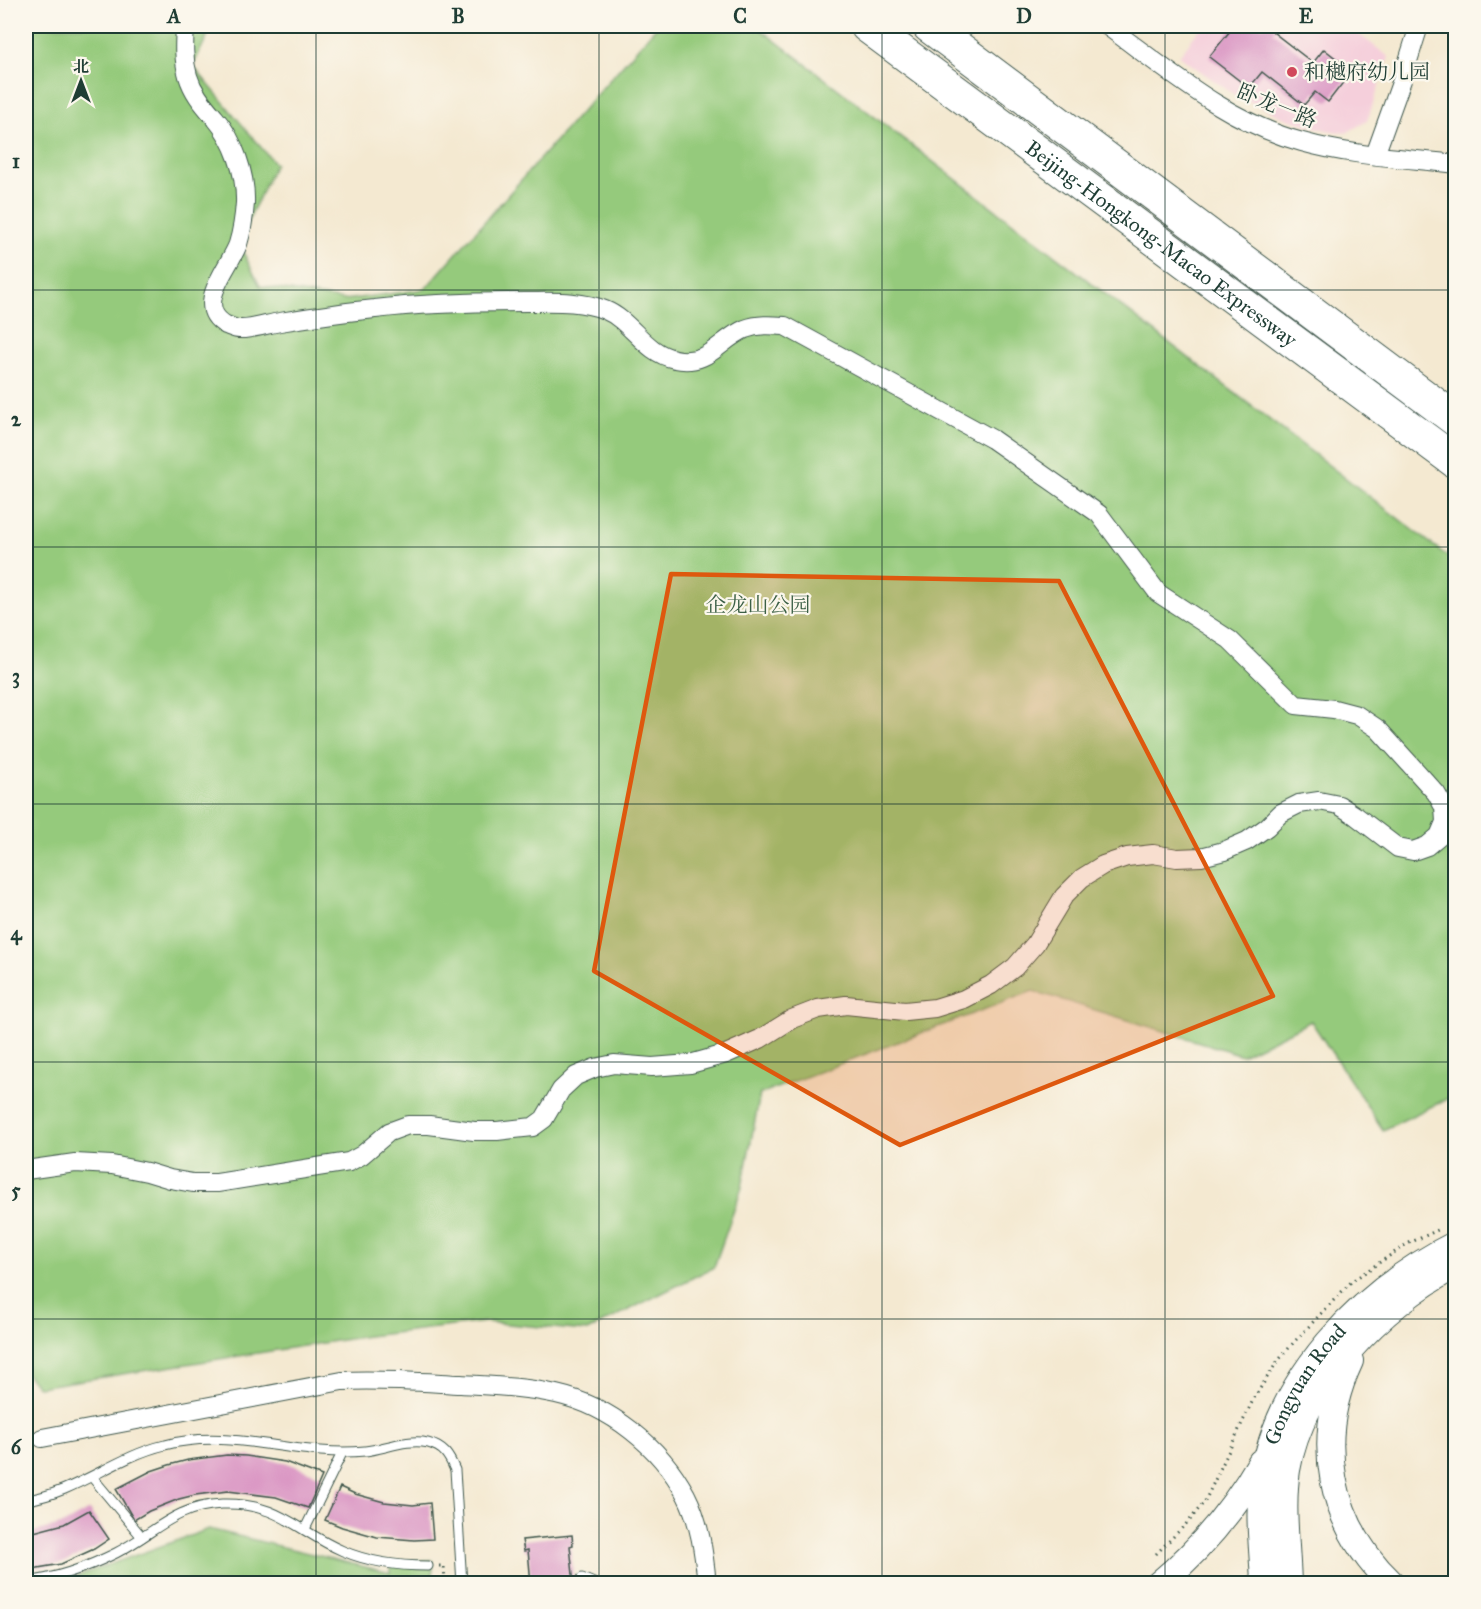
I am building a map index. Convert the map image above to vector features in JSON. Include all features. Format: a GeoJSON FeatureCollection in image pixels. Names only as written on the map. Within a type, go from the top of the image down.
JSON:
{"type":"FeatureCollection","features":[{"type":"Feature","properties":{"kind":"highway","name":"Beijing-Hongkong-Macao Expressway"},"geometry":{"type":"LineString","coordinates":[[867,26],[1455,462]]}},
{"type":"Feature","properties":{"kind":"highway","name":"Beijing-Hongkong-Macao Expressway"},"geometry":{"type":"LineString","coordinates":[[929,26],[1455,420]]}},
{"type":"Feature","properties":{"kind":"main road","name":"Gongyuan Road"},"geometry":{"type":"LineString","coordinates":[[1264,1584],[1261,1496],[1270,1446],[1290,1400],[1305,1374],[1345,1324],[1401,1275],[1455,1244]]}},
{"type":"Feature","properties":{"kind":"main road","name":"Gongyuan Road"},"geometry":{"type":"LineString","coordinates":[[1288,1584],[1285,1488],[1290,1455],[1295,1438],[1320,1390],[1362,1337],[1397,1304],[1455,1265]]}},
{"type":"Feature","properties":{"kind":"main road"},"geometry":{"type":"LineString","coordinates":[[1362,1337],[1348,1365],[1335,1405],[1331,1463],[1339,1505],[1347,1525],[1373,1566],[1392,1584]]}},
{"type":"Feature","properties":{"kind":"main road"},"geometry":{"type":"LineString","coordinates":[[1159,1584],[1200,1546],[1224,1519],[1270,1446]]}},
{"type":"Feature","properties":{"kind":"street"},"geometry":{"type":"LineString","coordinates":[[26,1170],[75,1163],[112,1165],[170,1179],[217,1184],[349,1162],[362,1155],[389,1132],[408,1125],[496,1131],[533,1127],[544,1119],[561,1090],[576,1076],[595,1068],[615,1064],[652,1067],[690,1064],[726,1054],[760,1039],[792,1019],[818,1009],[846,1005],[904,1011],[935,1008],[964,999],[991,985],[1015,966],[1035,944],[1064,896],[1082,878],[1103,865],[1127,857],[1153,854],[1177,858],[1224,851],[1247,841],[1267,827],[1281,813],[1299,804],[1319,801],[1339,805],[1398,848],[1413,851],[1427,846],[1439,836],[1445,822],[1444,807],[1436,793],[1378,729],[1357,715],[1334,709],[1296,705],[1230,640],[1158,593],[1099,514],[992,439],[785,326],[764,324],[743,329],[712,353],[694,359],[676,359],[658,353],[644,343],[627,324],[606,310],[582,303],[480,302],[404,306],[329,314],[239,329],[224,324],[214,313],[211,298],[216,284],[229,265],[243,224],[245,201],[243,179],[228,138],[216,119],[201,103],[188,77],[183,48],[185,26]]}},
{"type":"Feature","properties":{"kind":"street","name":"卧龙一路"},"geometry":{"type":"LineString","coordinates":[[1107,26],[1206,98],[1242,119],[1301,142],[1333,149],[1455,164]]}},
{"type":"Feature","properties":{"kind":"street"},"geometry":{"type":"LineString","coordinates":[[1375,155],[1419,26]]}},
{"type":"Feature","properties":{"kind":"street"},"geometry":{"type":"LineString","coordinates":[[34,1440],[342,1381],[388,1380],[487,1385],[525,1388],[558,1394],[586,1403],[612,1417],[633,1432],[658,1455],[687,1496],[697,1522],[707,1584]]}},
{"type":"Feature","properties":{"kind":"lane"},"geometry":{"type":"LineString","coordinates":[[26,1500],[67,1490],[141,1452],[194,1439],[249,1440],[298,1449],[342,1453],[425,1442],[441,1448],[450,1458],[455,1470],[462,1584]]}},
{"type":"Feature","properties":{"kind":"lane"},"geometry":{"type":"LineString","coordinates":[[305,1529],[342,1453]]}},
{"type":"Feature","properties":{"kind":"lane"},"geometry":{"type":"LineString","coordinates":[[92,1477],[142,1537]]}},
{"type":"Feature","properties":{"kind":"lane"},"geometry":{"type":"LineString","coordinates":[[26,1582],[64,1574],[91,1564],[117,1552],[159,1524],[179,1514],[200,1507],[222,1504],[266,1509],[286,1518],[323,1541],[363,1558],[406,1566],[428,1566]]}},
{"type":"Feature","properties":{"kind":"lane"},"geometry":{"type":"LineString","coordinates":[[582,1578],[596,1584]]}},
{"type":"Feature","properties":{"kind":"path"},"geometry":{"type":"LineString","coordinates":[[428,1566],[444,1566],[445,1580],[451,1580],[450,1568],[461,1569]]}},
{"type":"Feature","properties":{"kind":"highlighted area"},"geometry":{"type":"Polygon","coordinates":[[[671,574],[1059,581],[1273,996],[900,1145],[594,971],[671,574]]]}},
{"type":"Feature","properties":{"kind":"shaded area","name":"和樾府幼儿园"},"geometry":{"type":"Polygon","coordinates":[[[1202,26],[1348,26],[1389,57],[1367,121],[1346,133],[1326,130],[1287,119],[1233,94],[1179,56],[1202,26]]]}},
{"type":"Feature","properties":{"kind":"green space","name":"企龙山公园"},"geometry":{"type":"Polygon","coordinates":[[[26,26],[212,26],[193,66],[275,164],[238,242],[260,286],[344,300],[425,289],[657,26],[756,26],[1455,562],[1455,1095],[1383,1130],[1311,1021],[1242,1055],[1033,991],[760,1094],[742,1187],[714,1267],[587,1331],[486,1322],[368,1336],[38,1387],[26,1374],[26,26]]]}},
{"type":"Feature","properties":{"kind":"green space"},"geometry":{"type":"Polygon","coordinates":[[[209,1529],[390,1573],[390,1562],[432,1560],[434,1583],[55,1584],[209,1529]]]}},
{"type":"Feature","properties":{"kind":"building"},"geometry":{"type":"Polygon","coordinates":[[[1234,26],[1277,26],[1273,32],[1313,63],[1324,49],[1352,71],[1328,102],[1315,92],[1304,105],[1262,72],[1249,88],[1209,57],[1234,26]]]}},
{"type":"Feature","properties":{"kind":"building"},"geometry":{"type":"Polygon","coordinates":[[[227,1455],[285,1462],[322,1476],[308,1508],[276,1497],[228,1491],[179,1499],[149,1511],[134,1520],[116,1489],[151,1471],[169,1465],[227,1455]]]}},
{"type":"Feature","properties":{"kind":"building"},"geometry":{"type":"Polygon","coordinates":[[[340,1487],[384,1502],[413,1505],[430,1503],[433,1539],[377,1537],[325,1520],[340,1487]]]}},
{"type":"Feature","properties":{"kind":"building"},"geometry":{"type":"Polygon","coordinates":[[[89,1510],[109,1539],[94,1549],[61,1564],[26,1570],[26,1534],[64,1524],[89,1510]]]}},
{"type":"Feature","properties":{"kind":"building"},"geometry":{"type":"Polygon","coordinates":[[[572,1535],[573,1545],[570,1546],[574,1584],[531,1584],[528,1550],[524,1551],[522,1540],[572,1535]]]}},
{"type":"Feature","properties":{"kind":"place","name":"和樾府幼儿园"},"geometry":{"type":"Point","coordinates":[1292,72]}}]}
